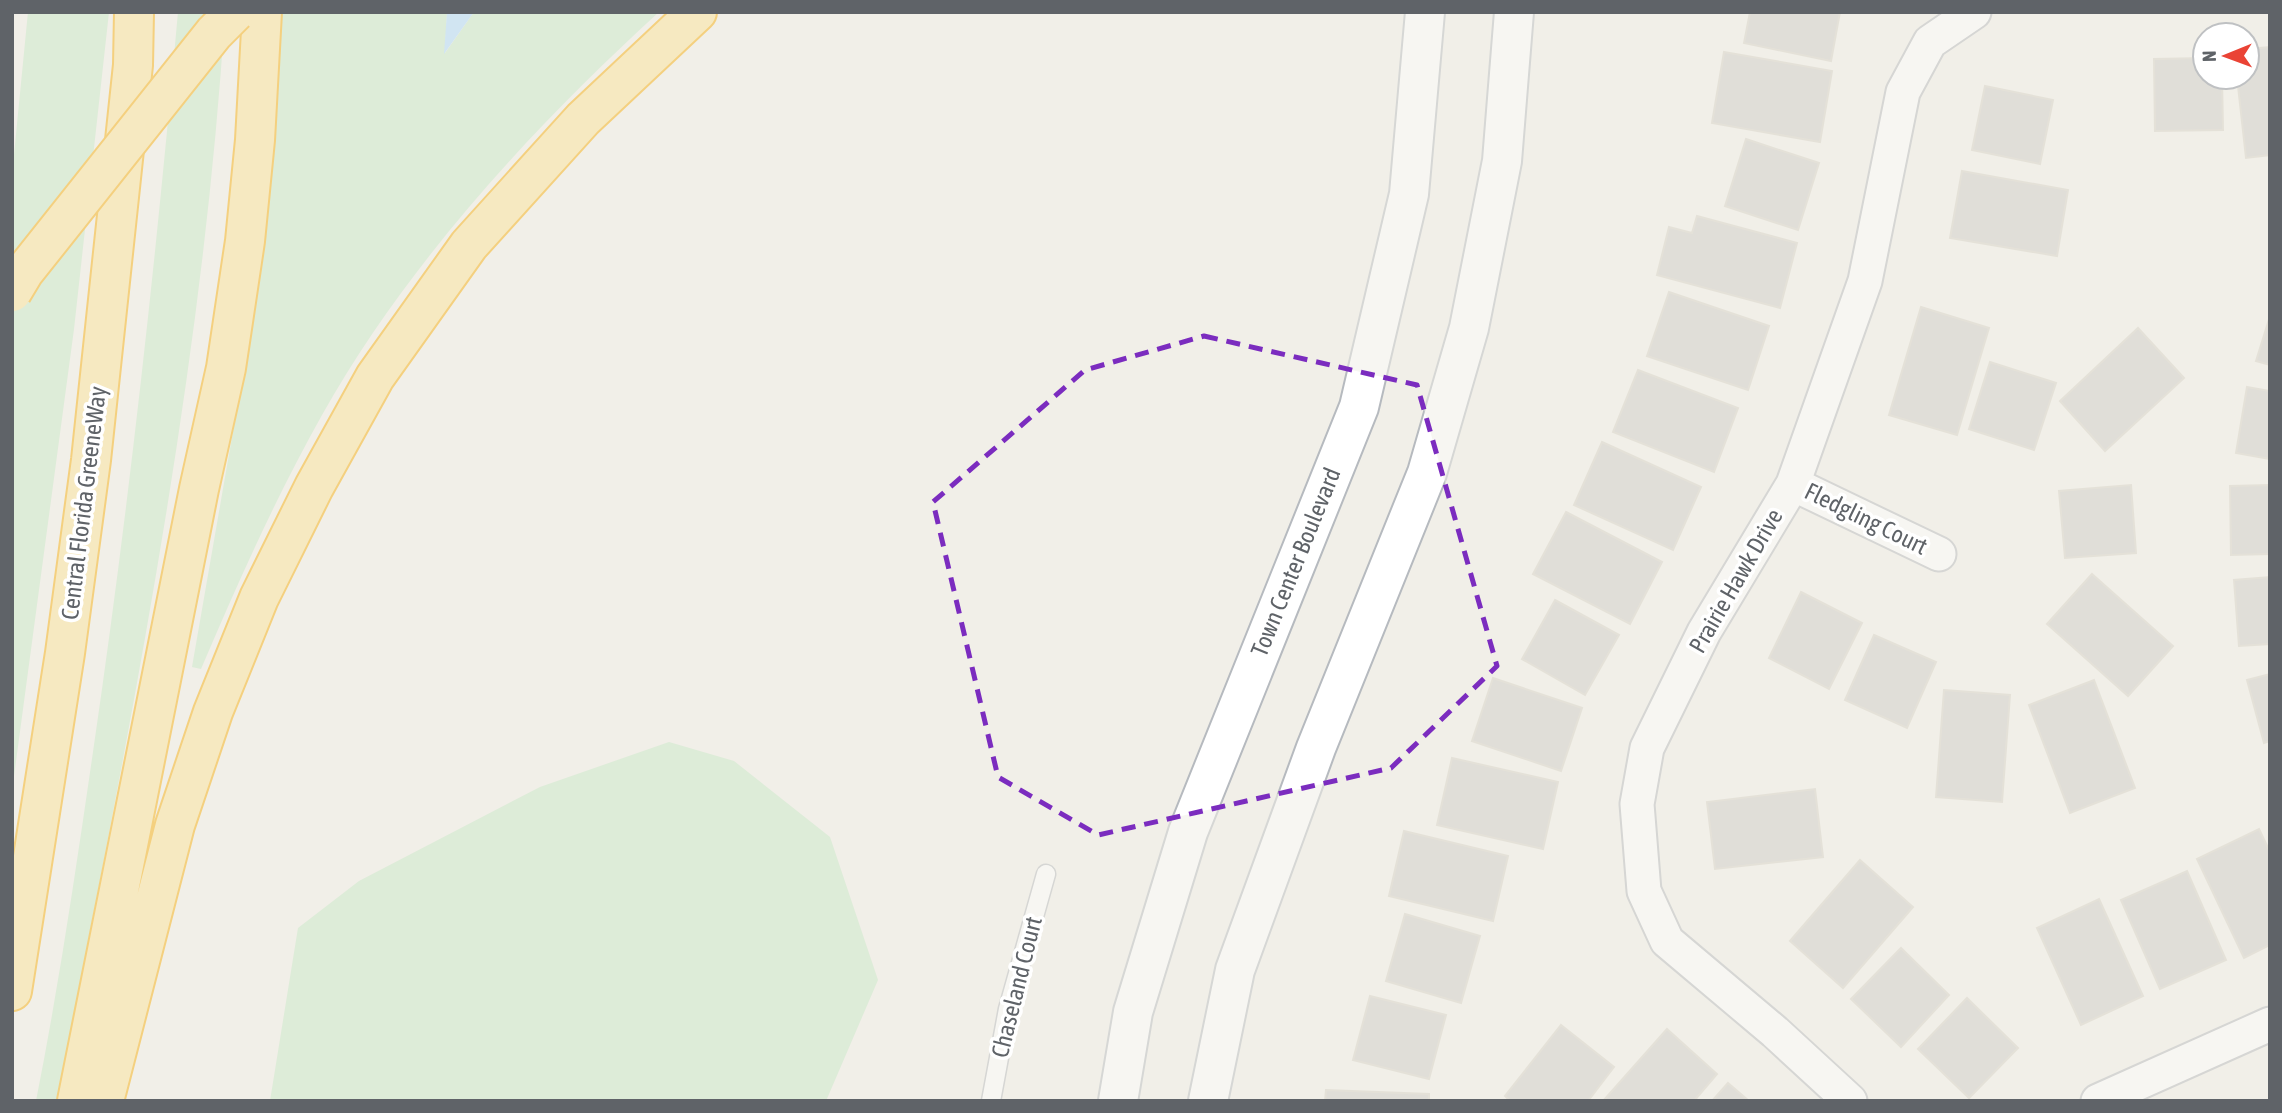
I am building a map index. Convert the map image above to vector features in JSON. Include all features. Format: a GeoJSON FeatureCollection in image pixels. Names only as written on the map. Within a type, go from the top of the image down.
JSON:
{"type":"FeatureCollection","features":[{"type":"Feature","properties":{"kind":"highway","name":"Central Florida GreeneWay"},"geometry":{"type":"LineString","coordinates":[[12,991],[65,653],[91,460],[132,78],[134,12]]}},
{"type":"Feature","properties":{"kind":"highway"},"geometry":{"type":"LineString","coordinates":[[12,292],[24,272],[214,33],[235,12]]}},
{"type":"Feature","properties":{"kind":"highway"},"geometry":{"type":"LineString","coordinates":[[77,1101],[226,368],[245,241],[255,140],[262,12]]}},
{"type":"Feature","properties":{"kind":"highway"},"geometry":{"type":"LineString","coordinates":[[104,1101],[175,825],[213,712],[259,598],[314,486],[375,377],[469,245],[583,119],[697,12]]}},
{"type":"Feature","properties":{"kind":"main road","name":"Town Center Boulevard"},"geometry":{"type":"LineString","coordinates":[[1118,1101],[1133,1012],[1188,832],[1359,407],[1409,194],[1425,12]]}},
{"type":"Feature","properties":{"kind":"main road"},"geometry":{"type":"LineString","coordinates":[[1208,1101],[1235,970],[1316,748],[1427,473],[1469,328],[1502,162],[1514,12]]}},
{"type":"Feature","properties":{"kind":"street","name":"Prairie Hawk Drive"},"geometry":{"type":"LineString","coordinates":[[1850,1101],[1775,1032],[1667,941],[1644,891],[1637,804],[1647,748],[1704,632],[1793,484],[1865,281],[1903,92],[1930,41],[1974,12]]}},
{"type":"Feature","properties":{"kind":"street","name":"Fledgling Court"},"geometry":{"type":"LineString","coordinates":[[1793,484],[1939,554]]}},
{"type":"Feature","properties":{"kind":"street"},"geometry":{"type":"LineString","coordinates":[[2098,1101],[2270,1024]]}},
{"type":"Feature","properties":{"kind":"lane","name":"Chaseland Court"},"geometry":{"type":"LineString","coordinates":[[991,1101],[1008,1009],[1046,874]]}},
{"type":"Feature","properties":{"kind":"highlighted area"},"geometry":{"type":"Polygon","coordinates":[[[1204,336],[1417,385],[1497,666],[1391,768],[1098,835],[998,777],[933,502],[1085,370],[1204,336]]]}},
{"type":"Feature","properties":{"kind":"green space"},"geometry":{"type":"Polygon","coordinates":[[[28,12],[109,12],[74,329],[12,791],[12,175],[28,12]]]}},
{"type":"Feature","properties":{"kind":"green space"},"geometry":{"type":"Polygon","coordinates":[[[178,12],[225,12],[199,287],[159,559],[57,1101],[36,1101],[74,883],[130,475],[178,12]]]}},
{"type":"Feature","properties":{"kind":"green space"},"geometry":{"type":"Polygon","coordinates":[[[279,12],[447,12],[445,53],[474,12],[659,12],[519,151],[432,252],[393,305],[356,359],[305,446],[258,540],[201,669],[192,667],[247,351],[279,12]]]}},
{"type":"Feature","properties":{"kind":"green space"},"geometry":{"type":"Polygon","coordinates":[[[669,742],[734,761],[830,837],[878,980],[826,1101],[270,1101],[298,928],[359,881],[540,787],[669,742]]]}},
{"type":"Feature","properties":{"kind":"water"},"geometry":{"type":"Polygon","coordinates":[[[447,12],[474,12],[444,54],[447,12]]]}},
{"type":"Feature","properties":{"kind":"building"},"geometry":{"type":"Polygon","coordinates":[[[1750,12],[1840,12],[1831,61],[1744,43],[1750,12]]]}},
{"type":"Feature","properties":{"kind":"building"},"geometry":{"type":"Polygon","coordinates":[[[2270,47],[2270,155],[2246,158],[2239,91],[2261,91],[2261,48],[2270,47]]]}},
{"type":"Feature","properties":{"kind":"building"},"geometry":{"type":"Polygon","coordinates":[[[1724,52],[1832,71],[1820,142],[1712,123],[1724,52]]]}},
{"type":"Feature","properties":{"kind":"building"},"geometry":{"type":"Polygon","coordinates":[[[2191,58],[2191,91],[2222,91],[2223,130],[2155,131],[2154,59],[2191,58]]]}},
{"type":"Feature","properties":{"kind":"building"},"geometry":{"type":"Polygon","coordinates":[[[1985,86],[2053,100],[2040,164],[1972,150],[1985,86]]]}},
{"type":"Feature","properties":{"kind":"building"},"geometry":{"type":"Polygon","coordinates":[[[1746,139],[1819,163],[1798,230],[1725,206],[1746,139]]]}},
{"type":"Feature","properties":{"kind":"building"},"geometry":{"type":"Polygon","coordinates":[[[1962,171],[2068,190],[2057,256],[1950,238],[1962,171]]]}},
{"type":"Feature","properties":{"kind":"building"},"geometry":{"type":"Polygon","coordinates":[[[1697,216],[1797,243],[1780,308],[1657,275],[1669,227],[1692,233],[1697,216]]]}},
{"type":"Feature","properties":{"kind":"building"},"geometry":{"type":"Polygon","coordinates":[[[1669,292],[1769,326],[1748,390],[1647,356],[1669,292]]]}},
{"type":"Feature","properties":{"kind":"building"},"geometry":{"type":"Polygon","coordinates":[[[1921,307],[1989,328],[1957,435],[1889,415],[1921,307]]]}},
{"type":"Feature","properties":{"kind":"building"},"geometry":{"type":"Polygon","coordinates":[[[2270,316],[2270,365],[2256,361],[2270,316]]]}},
{"type":"Feature","properties":{"kind":"building"},"geometry":{"type":"Polygon","coordinates":[[[2138,328],[2184,378],[2105,451],[2060,401],[2138,328]]]}},
{"type":"Feature","properties":{"kind":"building"},"geometry":{"type":"Polygon","coordinates":[[[1990,362],[2056,383],[2034,450],[1969,429],[1990,362]]]}},
{"type":"Feature","properties":{"kind":"building"},"geometry":{"type":"Polygon","coordinates":[[[1638,370],[1738,408],[1714,472],[1613,432],[1638,370]]]}},
{"type":"Feature","properties":{"kind":"building"},"geometry":{"type":"Polygon","coordinates":[[[2247,387],[2270,391],[2270,459],[2236,453],[2247,387]]]}},
{"type":"Feature","properties":{"kind":"building"},"geometry":{"type":"Polygon","coordinates":[[[1602,442],[1701,487],[1673,550],[1574,505],[1602,442]]]}},
{"type":"Feature","properties":{"kind":"building"},"geometry":{"type":"Polygon","coordinates":[[[2131,485],[2136,553],[2065,558],[2059,491],[2131,485]]]}},
{"type":"Feature","properties":{"kind":"building"},"geometry":{"type":"Polygon","coordinates":[[[2270,485],[2270,554],[2231,555],[2230,486],[2270,485]]]}},
{"type":"Feature","properties":{"kind":"building"},"geometry":{"type":"Polygon","coordinates":[[[1566,512],[1662,562],[1630,624],[1533,574],[1566,512]]]}},
{"type":"Feature","properties":{"kind":"building"},"geometry":{"type":"Polygon","coordinates":[[[2092,574],[2173,646],[2128,696],[2047,624],[2092,574]]]}},
{"type":"Feature","properties":{"kind":"building"},"geometry":{"type":"Polygon","coordinates":[[[2270,577],[2270,644],[2239,646],[2234,580],[2270,577]]]}},
{"type":"Feature","properties":{"kind":"building"},"geometry":{"type":"Polygon","coordinates":[[[1801,592],[1862,623],[1829,689],[1769,658],[1801,592]]]}},
{"type":"Feature","properties":{"kind":"building"},"geometry":{"type":"Polygon","coordinates":[[[1555,600],[1619,635],[1585,695],[1522,659],[1555,600]]]}},
{"type":"Feature","properties":{"kind":"building"},"geometry":{"type":"Polygon","coordinates":[[[1874,635],[1936,662],[1907,728],[1845,700],[1874,635]]]}},
{"type":"Feature","properties":{"kind":"building"},"geometry":{"type":"Polygon","coordinates":[[[2270,674],[2270,741],[2264,743],[2247,680],[2270,674]]]}},
{"type":"Feature","properties":{"kind":"building"},"geometry":{"type":"Polygon","coordinates":[[[1493,678],[1582,708],[1561,771],[1472,741],[1493,678]]]}},
{"type":"Feature","properties":{"kind":"building"},"geometry":{"type":"Polygon","coordinates":[[[2094,680],[2135,788],[2070,813],[2029,705],[2094,680]]]}},
{"type":"Feature","properties":{"kind":"building"},"geometry":{"type":"Polygon","coordinates":[[[1944,690],[2010,695],[2002,802],[1936,797],[1944,690]]]}},
{"type":"Feature","properties":{"kind":"building"},"geometry":{"type":"Polygon","coordinates":[[[1452,758],[1558,782],[1543,849],[1437,825],[1452,758]]]}},
{"type":"Feature","properties":{"kind":"building"},"geometry":{"type":"Polygon","coordinates":[[[1815,789],[1823,857],[1715,869],[1707,802],[1815,789]]]}},
{"type":"Feature","properties":{"kind":"building"},"geometry":{"type":"Polygon","coordinates":[[[2259,829],[2270,852],[2270,945],[2244,958],[2197,859],[2259,829]]]}},
{"type":"Feature","properties":{"kind":"building"},"geometry":{"type":"Polygon","coordinates":[[[1404,831],[1508,856],[1493,921],[1389,896],[1404,831]]]}},
{"type":"Feature","properties":{"kind":"building"},"geometry":{"type":"Polygon","coordinates":[[[1860,860],[1913,907],[1843,988],[1790,941],[1860,860]]]}},
{"type":"Feature","properties":{"kind":"building"},"geometry":{"type":"Polygon","coordinates":[[[2187,871],[2226,960],[2160,989],[2121,900],[2187,871]]]}},
{"type":"Feature","properties":{"kind":"building"},"geometry":{"type":"Polygon","coordinates":[[[2099,899],[2143,996],[2081,1025],[2037,928],[2099,899]]]}},
{"type":"Feature","properties":{"kind":"building"},"geometry":{"type":"Polygon","coordinates":[[[1405,914],[1480,936],[1461,1003],[1386,981],[1405,914]]]}},
{"type":"Feature","properties":{"kind":"building"},"geometry":{"type":"Polygon","coordinates":[[[1901,948],[1949,995],[1901,1047],[1851,999],[1901,948]]]}},
{"type":"Feature","properties":{"kind":"building"},"geometry":{"type":"Polygon","coordinates":[[[1370,996],[1446,1015],[1429,1079],[1353,1060],[1370,996]]]}},
{"type":"Feature","properties":{"kind":"building"},"geometry":{"type":"Polygon","coordinates":[[[1967,998],[2018,1048],[1969,1098],[1918,1049],[1967,998]]]}},
{"type":"Feature","properties":{"kind":"building"},"geometry":{"type":"Polygon","coordinates":[[[1561,1025],[1614,1067],[1588,1101],[1510,1101],[1505,1096],[1561,1025]]]}},
{"type":"Feature","properties":{"kind":"building"},"geometry":{"type":"Polygon","coordinates":[[[1667,1029],[1717,1074],[1694,1101],[1603,1101],[1667,1029]]]}},
{"type":"Feature","properties":{"kind":"building"},"geometry":{"type":"Polygon","coordinates":[[[1728,1083],[1749,1101],[1712,1101],[1728,1083]]]}},
{"type":"Feature","properties":{"kind":"building"},"geometry":{"type":"Polygon","coordinates":[[[1326,1090],[1429,1094],[1429,1101],[1325,1101],[1326,1090]]]}}]}
